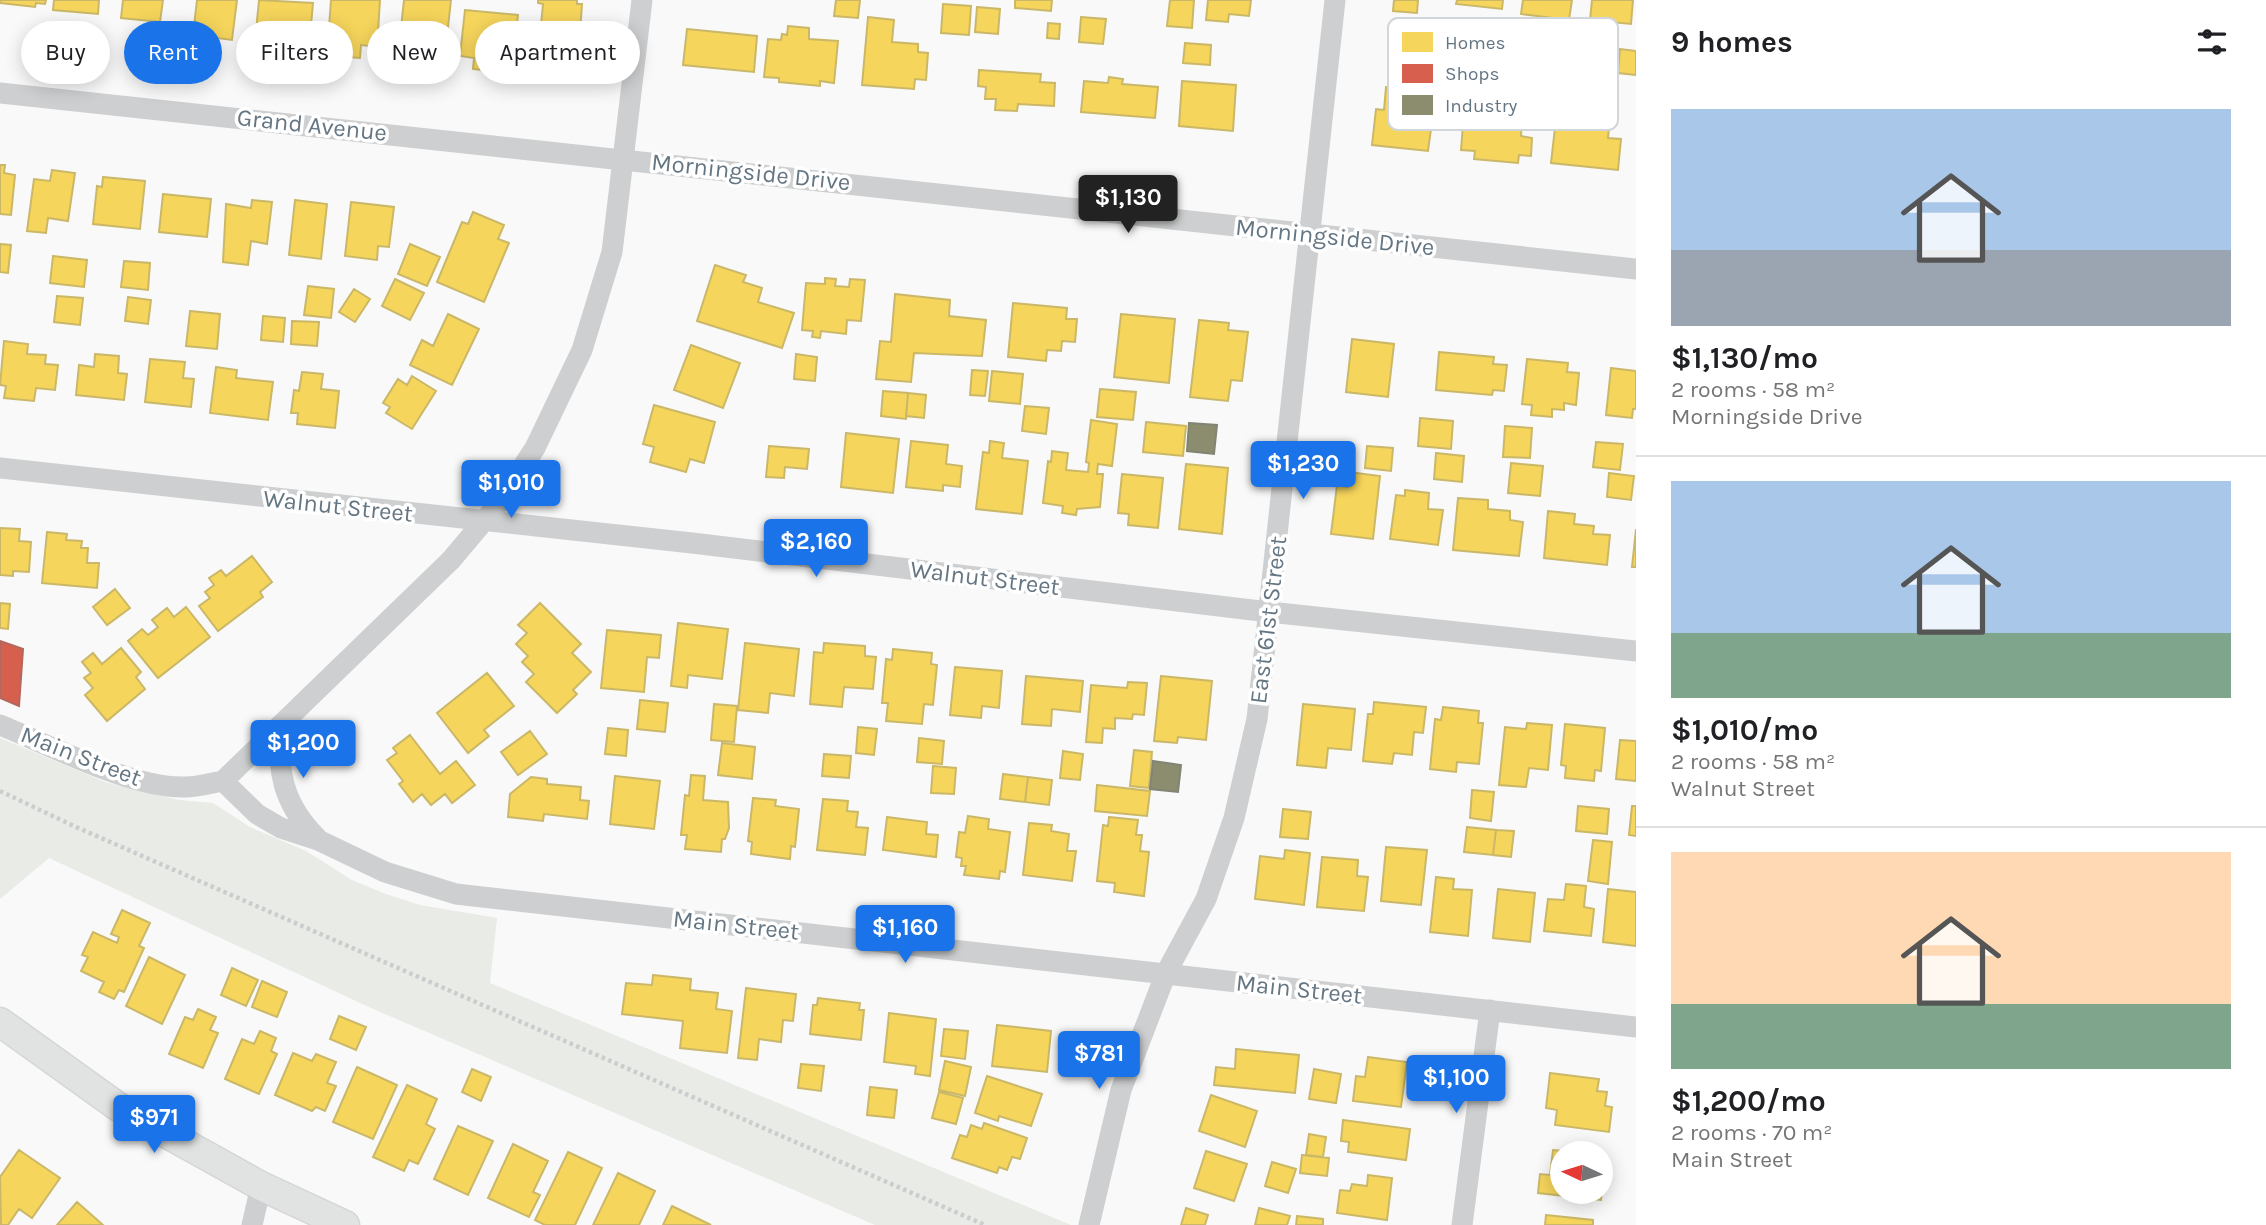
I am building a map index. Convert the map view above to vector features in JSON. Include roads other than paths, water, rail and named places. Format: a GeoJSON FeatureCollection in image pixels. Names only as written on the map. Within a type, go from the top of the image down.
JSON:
{"type":"FeatureCollection","features":[{"type":"Feature","properties":{"kind":"main road"},"geometry":{"type":"LineString","coordinates":[[0,1022],[117,1106],[261,1186],[345,1225]]}},
{"type":"Feature","properties":{"kind":"street"},"geometry":{"type":"LineString","coordinates":[[625,158],[642,0]]}},
{"type":"Feature","properties":{"kind":"street","name":"East 61st Street"},"geometry":{"type":"LineString","coordinates":[[1089,1225],[1121,1090],[1166,974],[1206,899],[1234,818],[1256,719],[1335,0]]}},
{"type":"Feature","properties":{"kind":"street","name":"Grand Avenue"},"geometry":{"type":"LineString","coordinates":[[0,93],[625,158]]}},
{"type":"Feature","properties":{"kind":"street","name":"Morningside Drive"},"geometry":{"type":"LineString","coordinates":[[223,781],[451,560],[480,522],[499,503],[535,448],[582,350],[612,251],[625,158],[1636,269]]}},
{"type":"Feature","properties":{"kind":"street","name":"Walnut Street"},"geometry":{"type":"LineString","coordinates":[[0,468],[480,522],[692,542],[1269,612],[1636,651]]}},
{"type":"Feature","properties":{"kind":"street"},"geometry":{"type":"LineString","coordinates":[[283,723],[279,767],[283,788],[301,822],[318,840]]}},
{"type":"Feature","properties":{"kind":"street","name":"Main Street"},"geometry":{"type":"LineString","coordinates":[[0,724],[120,774],[159,785],[185,787],[223,781],[235,796],[257,814],[281,828],[318,840],[385,872],[456,894],[1636,1027]]}},
{"type":"Feature","properties":{"kind":"street"},"geometry":{"type":"LineString","coordinates":[[1462,1225],[1490,1010]]}},
{"type":"Feature","properties":{"kind":"street"},"geometry":{"type":"LineString","coordinates":[[252,1225],[261,1186]]}}]}
